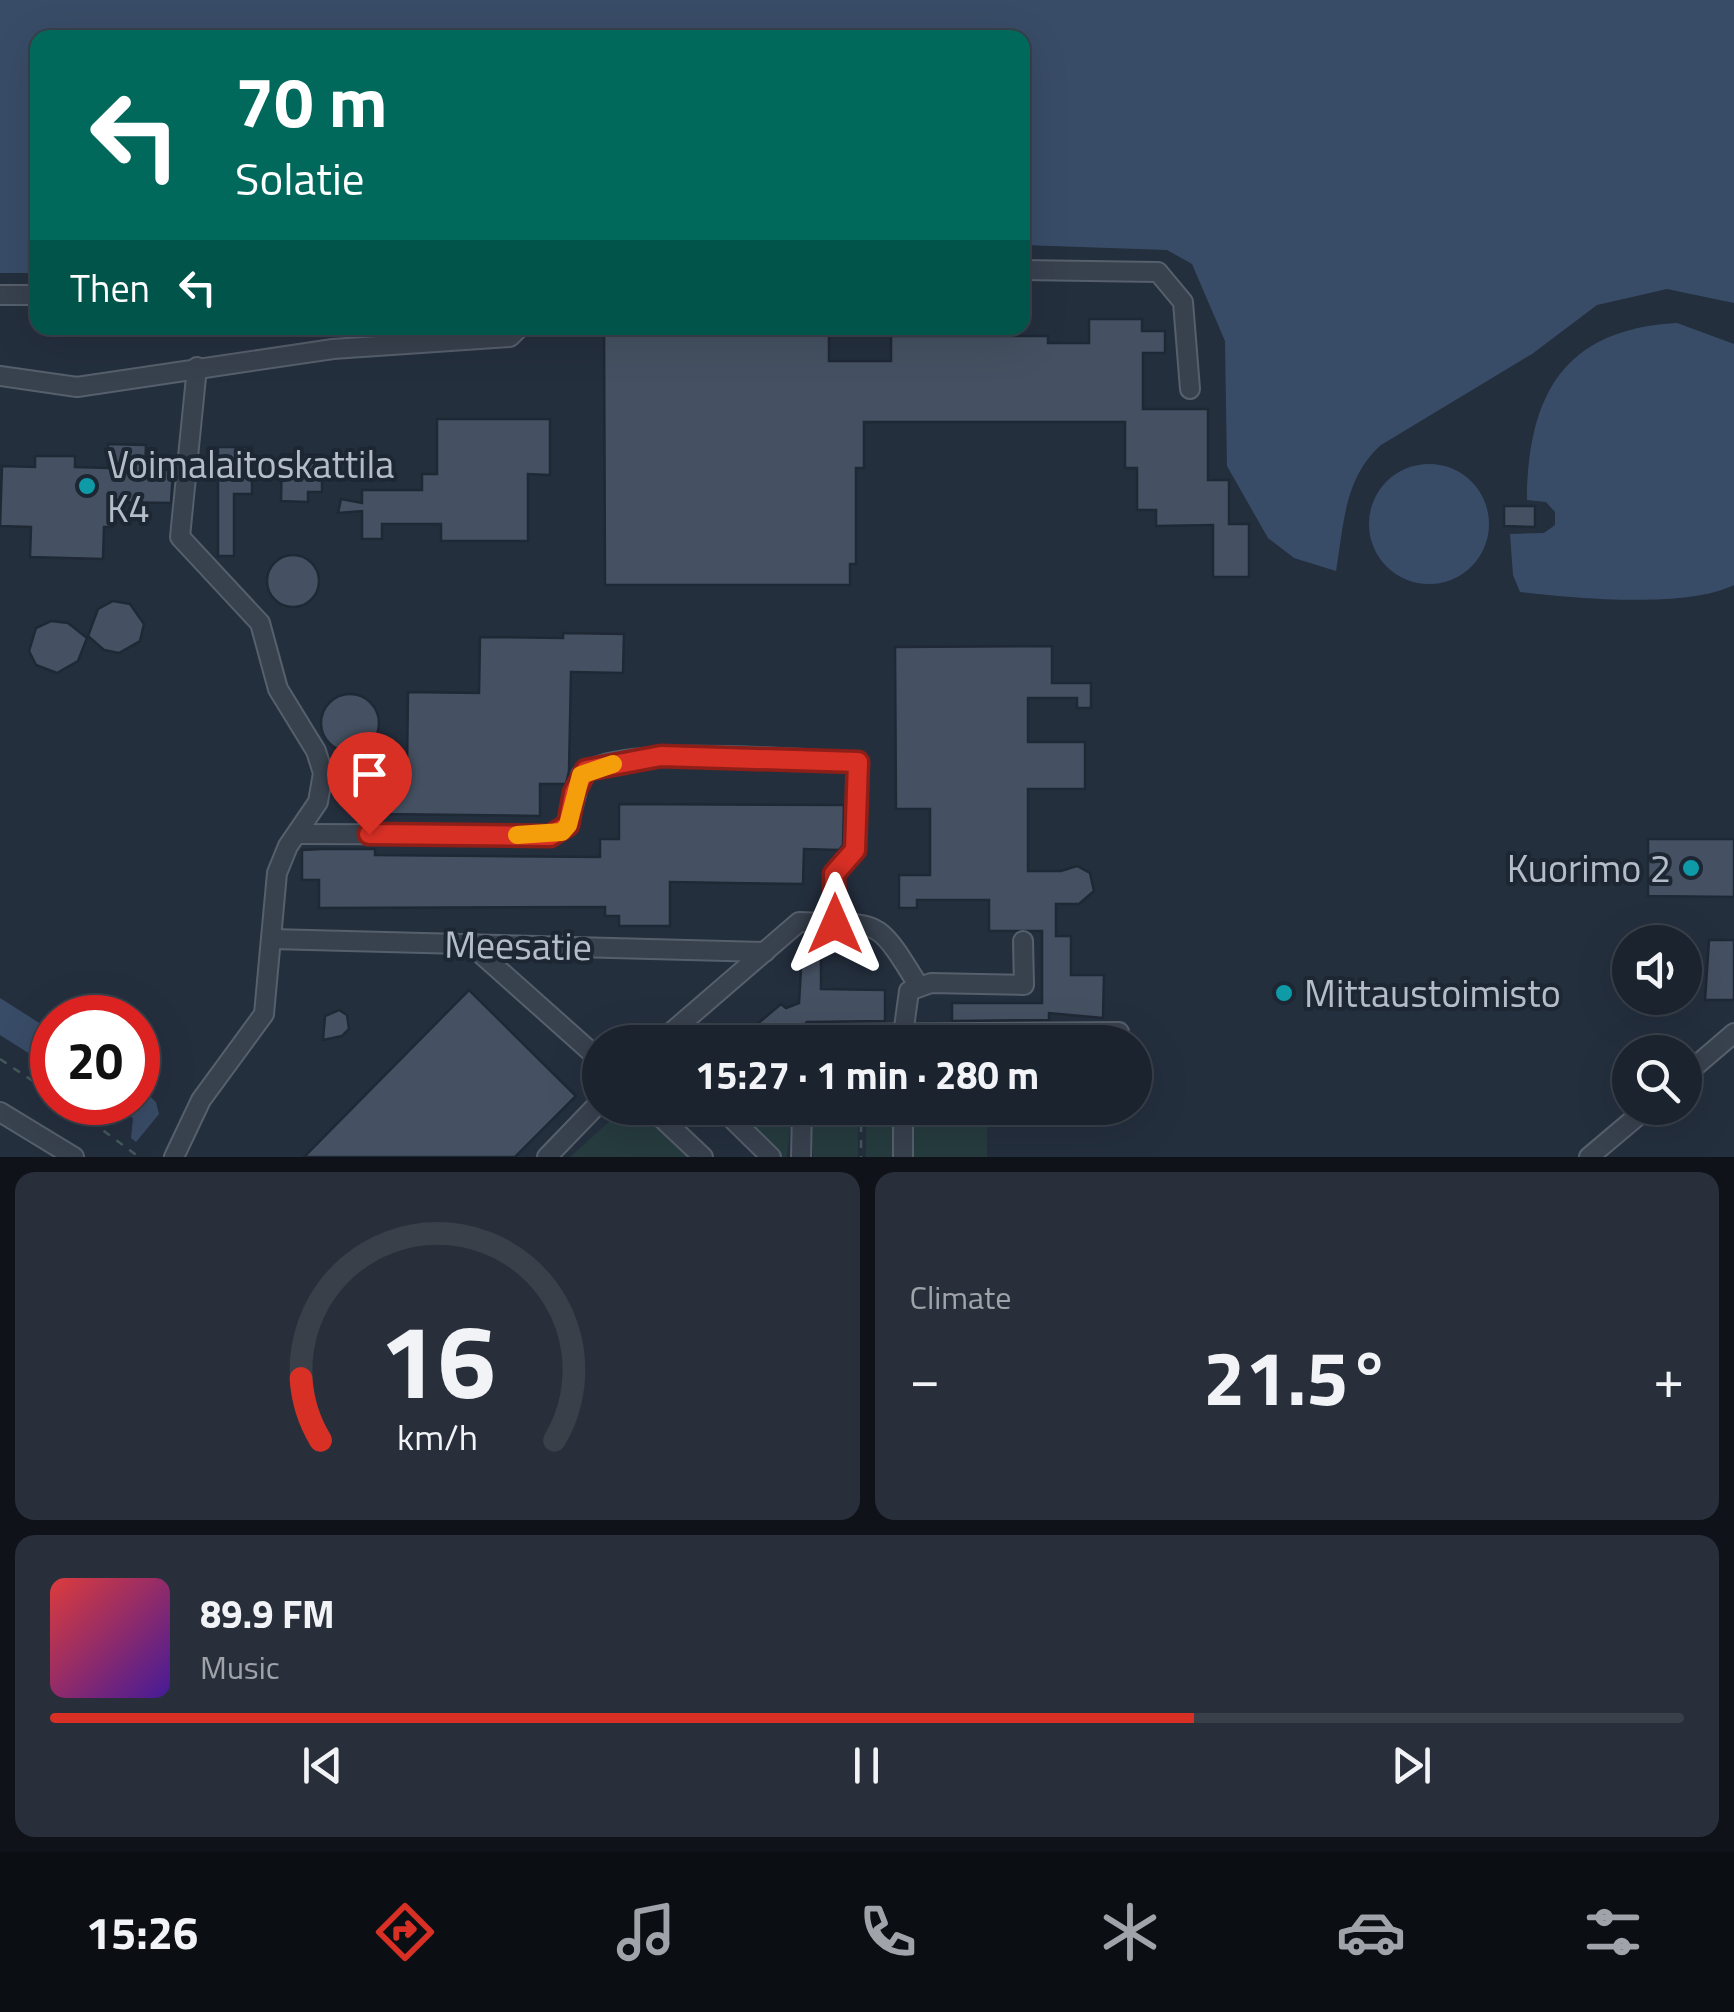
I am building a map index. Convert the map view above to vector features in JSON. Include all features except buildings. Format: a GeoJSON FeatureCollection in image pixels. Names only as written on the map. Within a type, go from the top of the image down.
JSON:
{"type":"FeatureCollection","features":[{"type":"Feature","properties":{"kind":"lane"},"geometry":{"type":"LineString","coordinates":[[1030,270],[1158,272],[1183,302],[1190,389]]}},
{"type":"Feature","properties":{"kind":"lane"},"geometry":{"type":"LineString","coordinates":[[0,295],[30,295]]}},
{"type":"Feature","properties":{"kind":"lane"},"geometry":{"type":"LineString","coordinates":[[0,376],[77,386],[334,348],[512,335]]}},
{"type":"Feature","properties":{"kind":"lane"},"geometry":{"type":"LineString","coordinates":[[174,1157],[201,1100],[264,1014],[277,873],[322,790],[323,774],[316,751],[278,689],[260,623],[180,537],[197,368]]}},
{"type":"Feature","properties":{"kind":"lane"},"geometry":{"type":"LineString","coordinates":[[297,834],[550,836],[568,825],[581,775],[596,766],[661,756],[858,762],[855,850],[834,874],[835,924]]}},
{"type":"Feature","properties":{"kind":"lane"},"geometry":{"type":"LineString","coordinates":[[680,1025],[799,922],[875,926],[887,934],[918,985]]}},
{"type":"Feature","properties":{"kind":"lane","name":"Meesatie"},"geometry":{"type":"LineString","coordinates":[[271,940],[766,952]]}},
{"type":"Feature","properties":{"kind":"lane"},"geometry":{"type":"LineString","coordinates":[[918,985],[1024,985],[1023,940]]}},
{"type":"Feature","properties":{"kind":"lane"},"geometry":{"type":"LineString","coordinates":[[470,944],[582,1044]]}},
{"type":"Feature","properties":{"kind":"lane"},"geometry":{"type":"LineString","coordinates":[[903,1025],[905,1003],[918,985]]}},
{"type":"Feature","properties":{"kind":"lane"},"geometry":{"type":"LineString","coordinates":[[1702,1061],[1734,1034]]}},
{"type":"Feature","properties":{"kind":"lane"},"geometry":{"type":"LineString","coordinates":[[0,1112],[74,1157]]}},
{"type":"Feature","properties":{"kind":"lane"},"geometry":{"type":"LineString","coordinates":[[547,1157],[582,1121]]}},
{"type":"Feature","properties":{"kind":"lane"},"geometry":{"type":"LineString","coordinates":[[669,1125],[702,1157]]}},
{"type":"Feature","properties":{"kind":"lane"},"geometry":{"type":"LineString","coordinates":[[738,1125],[771,1157]]}},
{"type":"Feature","properties":{"kind":"lane"},"geometry":{"type":"LineString","coordinates":[[801,1157],[802,1125]]}},
{"type":"Feature","properties":{"kind":"lane"},"geometry":{"type":"LineString","coordinates":[[903,1125],[903,1157]]}},
{"type":"Feature","properties":{"kind":"lane"},"geometry":{"type":"LineString","coordinates":[[1588,1157],[1627,1125]]}},
{"type":"Feature","properties":{"kind":"path"},"geometry":{"type":"LineString","coordinates":[[0,1059],[30,1079]]}},
{"type":"Feature","properties":{"kind":"path"},"geometry":{"type":"LineString","coordinates":[[95,1125],[139,1157]]}},
{"type":"Feature","properties":{"kind":"path"},"geometry":{"type":"LineString","coordinates":[[861,1125],[861,1157]]}},
{"type":"Feature","properties":{"kind":"green space"},"geometry":{"type":"Polygon","coordinates":[[[605,1125],[656,1125],[689,1157],[570,1157],[605,1125]]]}},
{"type":"Feature","properties":{"kind":"green space"},"geometry":{"type":"Polygon","coordinates":[[[744,1125],[790,1125],[787,1157],[776,1157],[744,1125]]]}},
{"type":"Feature","properties":{"kind":"green space"},"geometry":{"type":"Polygon","coordinates":[[[812,1125],[858,1125],[858,1157],[813,1157],[812,1125]]]}},
{"type":"Feature","properties":{"kind":"green space"},"geometry":{"type":"Polygon","coordinates":[[[866,1125],[893,1125],[893,1157],[866,1157],[866,1125]]]}},
{"type":"Feature","properties":{"kind":"green space"},"geometry":{"type":"Polygon","coordinates":[[[913,1125],[987,1125],[987,1157],[913,1157],[913,1125]]]}},
{"type":"Feature","properties":{"kind":"water"},"geometry":{"type":"Polygon","coordinates":[[[0,0],[1734,0],[1734,303],[1667,289],[1597,305],[1532,354],[1381,445],[1359,472],[1353,487],[1336,571],[1294,558],[1268,538],[1227,466],[1225,341],[1192,264],[1167,250],[1030,245],[1030,30],[30,30],[30,273],[0,273],[0,0]]]}},
{"type":"Feature","properties":{"kind":"water"},"geometry":{"type":"Polygon","coordinates":[[[1677,323],[1734,344],[1734,585],[1688,597],[1659,599],[1598,599],[1520,592],[1513,575],[1510,534],[1544,533],[1555,525],[1555,512],[1546,502],[1527,500],[1535,429],[1545,400],[1560,375],[1580,354],[1606,339],[1638,328],[1677,323]]]}},
{"type":"Feature","properties":{"kind":"water"},"geometry":{"type":"Polygon","coordinates":[[[1429,464],[1452,468],[1472,481],[1485,501],[1489,524],[1485,547],[1472,567],[1452,580],[1429,584],[1406,580],[1386,567],[1373,547],[1369,524],[1373,501],[1386,481],[1406,468],[1429,464]]]}},
{"type":"Feature","properties":{"kind":"water"},"geometry":{"type":"Polygon","coordinates":[[[0,998],[30,1017],[30,1054],[0,1035],[0,998]]]}},
{"type":"Feature","properties":{"kind":"water"},"geometry":{"type":"Polygon","coordinates":[[[132,1125],[150,1125],[136,1142],[131,1138],[132,1125]]]}},
{"type":"Feature","properties":{"kind":"slow traffic"},"geometry":{"type":"LineString","coordinates":[[517,835],[550,836],[562,832],[568,825],[581,775],[596,766],[613,764]]}},
{"type":"Feature","properties":{"kind":"place","name":"Voimalaitoskattila K4"},"geometry":{"type":"Point","coordinates":[87,486]}},
{"type":"Feature","properties":{"kind":"place","name":"Kuorimo 2"},"geometry":{"type":"Point","coordinates":[1691,868]}},
{"type":"Feature","properties":{"kind":"place","name":"Mittaustoimisto"},"geometry":{"type":"Point","coordinates":[1284,993]}},
{"type":"Feature","properties":{"kind":"route"},"geometry":{"type":"LineString","coordinates":[[369,834],[550,836],[568,825],[574,793],[586,770],[661,756],[858,762],[855,850],[834,874],[835,924]]}}]}
